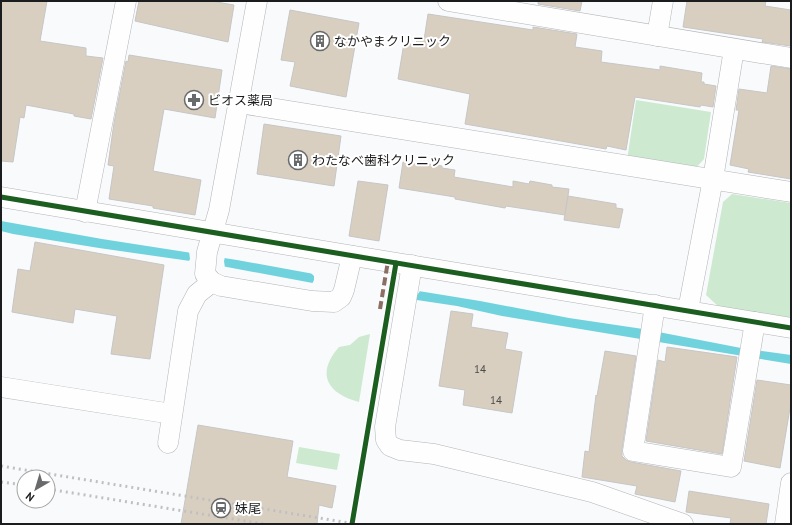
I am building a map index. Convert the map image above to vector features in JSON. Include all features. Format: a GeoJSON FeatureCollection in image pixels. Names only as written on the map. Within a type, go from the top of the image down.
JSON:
{"type":"FeatureCollection","features":[{"type":"Feature","properties":{"kind":"street"},"geometry":{"type":"LineString","coordinates":[[85,212],[126,1]]}},
{"type":"Feature","properties":{"kind":"street"},"geometry":{"type":"LineString","coordinates":[[257,1],[219,210],[207,252],[205,274],[212,282],[221,286],[312,301],[334,302],[341,297],[344,290],[352,256]]}},
{"type":"Feature","properties":{"kind":"street"},"geometry":{"type":"LineString","coordinates":[[448,1],[791,58]]}},
{"type":"Feature","properties":{"kind":"street"},"geometry":{"type":"LineString","coordinates":[[657,36],[663,1]]}},
{"type":"Feature","properties":{"kind":"street"},"geometry":{"type":"LineString","coordinates":[[688,310],[713,179],[734,49]]}},
{"type":"Feature","properties":{"kind":"street"},"geometry":{"type":"LineString","coordinates":[[239,103],[791,192]]}},
{"type":"Feature","properties":{"kind":"street"},"geometry":{"type":"LineString","coordinates":[[1,197],[791,328]]}},
{"type":"Feature","properties":{"kind":"street"},"geometry":{"type":"LineString","coordinates":[[412,265],[385,427],[386,440],[390,446],[400,450],[441,456],[592,492],[683,524]]}},
{"type":"Feature","properties":{"kind":"street"},"geometry":{"type":"LineString","coordinates":[[168,444],[188,311],[197,294],[212,282]]}},
{"type":"Feature","properties":{"kind":"street"},"geometry":{"type":"LineString","coordinates":[[655,305],[633,451],[731,467],[755,322]]}},
{"type":"Feature","properties":{"kind":"street"},"geometry":{"type":"LineString","coordinates":[[1,387],[172,414]]}},
{"type":"Feature","properties":{"kind":"street"},"geometry":{"type":"LineString","coordinates":[[785,524],[791,483]]}},
{"type":"Feature","properties":{"kind":"green space"},"geometry":{"type":"Polygon","coordinates":[[[636,100],[711,112],[704,159],[694,170],[627,160],[636,100]]]}},
{"type":"Feature","properties":{"kind":"green space"},"geometry":{"type":"Polygon","coordinates":[[[732,194],[791,203],[791,319],[720,308],[706,295],[723,202],[732,194]]]}},
{"type":"Feature","properties":{"kind":"green space"},"geometry":{"type":"Polygon","coordinates":[[[370,334],[359,402],[339,394],[333,388],[328,382],[328,366],[339,347],[350,345],[359,337],[370,334]]]}},
{"type":"Feature","properties":{"kind":"green space"},"geometry":{"type":"Polygon","coordinates":[[[299,447],[340,454],[337,470],[296,463],[299,447]]]}},
{"type":"Feature","properties":{"kind":"water"},"geometry":{"type":"Polygon","coordinates":[[[1,221],[480,301],[569,318],[643,329],[741,348],[791,355],[791,364],[502,316],[457,306],[350,290],[211,264],[13,234],[1,231],[1,221]]]}},
{"type":"Feature","properties":{"kind":"pier"},"geometry":{"type":"Polygon","coordinates":[[[189,251],[225,257],[225,268],[188,263],[190,259],[189,251]]]}},
{"type":"Feature","properties":{"kind":"pier"},"geometry":{"type":"Polygon","coordinates":[[[311,273],[420,291],[413,301],[312,284],[314,276],[311,273]]]}},
{"type":"Feature","properties":{"kind":"building"},"geometry":{"type":"Polygon","coordinates":[[[1,1],[47,1],[40,41],[86,48],[86,56],[103,58],[91,119],[74,116],[74,114],[26,105],[24,118],[20,117],[13,162],[1,161],[1,1]]]}},
{"type":"Feature","properties":{"kind":"building"},"geometry":{"type":"Polygon","coordinates":[[[139,1],[211,1],[234,5],[228,42],[135,21],[139,1]]]}},
{"type":"Feature","properties":{"kind":"building"},"geometry":{"type":"Polygon","coordinates":[[[538,1],[582,1],[580,11],[538,4],[538,1]]]}},
{"type":"Feature","properties":{"kind":"building"},"geometry":{"type":"Polygon","coordinates":[[[687,1],[766,1],[765,6],[791,10],[791,46],[762,42],[763,39],[683,27],[687,1]]]}},
{"type":"Feature","properties":{"kind":"building","name":"なかやまクリニック"},"geometry":{"type":"Polygon","coordinates":[[[290,10],[359,23],[346,97],[290,86],[295,62],[281,60],[290,10]]]}},
{"type":"Feature","properties":{"kind":"building"},"geometry":{"type":"Polygon","coordinates":[[[428,14],[533,30],[533,27],[577,34],[575,47],[602,51],[601,62],[660,70],[660,66],[702,73],[701,82],[716,86],[713,107],[701,105],[700,107],[635,97],[626,150],[607,146],[606,149],[465,124],[470,94],[398,79],[404,43],[416,45],[417,39],[424,40],[428,14]]]}},
{"type":"Feature","properties":{"kind":"building"},"geometry":{"type":"Polygon","coordinates":[[[129,55],[222,70],[215,118],[164,109],[153,171],[201,180],[195,215],[109,199],[114,166],[108,165],[114,123],[126,61],[128,62],[129,55]]]}},
{"type":"Feature","properties":{"kind":"building"},"geometry":{"type":"Polygon","coordinates":[[[771,66],[791,69],[791,179],[748,172],[749,169],[730,165],[739,110],[736,110],[739,89],[767,93],[771,66]]]}},
{"type":"Feature","properties":{"kind":"building","name":"わたなべ歯科クリニック"},"geometry":{"type":"Polygon","coordinates":[[[264,124],[341,136],[334,186],[257,174],[264,124]]]}},
{"type":"Feature","properties":{"kind":"building"},"geometry":{"type":"Polygon","coordinates":[[[403,162],[420,165],[421,163],[442,166],[442,168],[455,170],[454,177],[513,187],[513,181],[529,184],[530,181],[552,185],[552,187],[569,189],[565,215],[506,206],[505,208],[455,199],[455,197],[399,188],[403,162]]]}},
{"type":"Feature","properties":{"kind":"building"},"geometry":{"type":"Polygon","coordinates":[[[358,181],[388,185],[379,241],[349,236],[358,181]]]}},
{"type":"Feature","properties":{"kind":"building"},"geometry":{"type":"Polygon","coordinates":[[[568,196],[616,204],[616,208],[623,209],[619,228],[564,220],[568,196]]]}},
{"type":"Feature","properties":{"kind":"building"},"geometry":{"type":"Polygon","coordinates":[[[35,242],[164,265],[150,359],[111,354],[117,316],[75,309],[73,323],[12,312],[18,269],[30,271],[35,242]]]}},
{"type":"Feature","properties":{"kind":"building"},"geometry":{"type":"Polygon","coordinates":[[[451,311],[473,314],[471,327],[508,333],[505,349],[522,352],[512,413],[463,405],[465,390],[439,386],[451,311]]]}},
{"type":"Feature","properties":{"kind":"building"},"geometry":{"type":"Polygon","coordinates":[[[667,347],[737,357],[722,454],[646,441],[658,360],[665,362],[667,347]]]}},
{"type":"Feature","properties":{"kind":"building"},"geometry":{"type":"Polygon","coordinates":[[[605,351],[636,356],[622,456],[631,462],[681,471],[675,502],[635,494],[637,486],[582,477],[585,451],[589,452],[596,395],[597,396],[605,351]]]}},
{"type":"Feature","properties":{"kind":"building"},"geometry":{"type":"Polygon","coordinates":[[[757,380],[791,385],[791,402],[780,468],[744,461],[757,380]]]}},
{"type":"Feature","properties":{"kind":"building"},"geometry":{"type":"Polygon","coordinates":[[[198,425],[293,441],[287,477],[336,486],[332,508],[319,505],[317,524],[181,524],[198,425]]]}},
{"type":"Feature","properties":{"kind":"building"},"geometry":{"type":"Polygon","coordinates":[[[689,491],[769,504],[766,524],[730,524],[731,518],[686,512],[689,491]]]}},
{"type":"Feature","properties":{"kind":"railway"},"geometry":{"type":"LineString","coordinates":[[1,466],[356,524]]}},
{"type":"Feature","properties":{"kind":"railway"},"geometry":{"type":"LineString","coordinates":[[1,482],[16,484]]}},
{"type":"Feature","properties":{"kind":"railway"},"geometry":{"type":"LineString","coordinates":[[56,490],[264,524]]}},
{"type":"Feature","properties":{"kind":"marked path"},"geometry":{"type":"LineString","coordinates":[[380,309],[388,261]]}},
{"type":"Feature","properties":{"kind":"cycle path"},"geometry":{"type":"LineString","coordinates":[[1,197],[791,328]]}},
{"type":"Feature","properties":{"kind":"cycle path"},"geometry":{"type":"LineString","coordinates":[[352,524],[396,263]]}},
{"type":"Feature","properties":{"kind":"place","name":"なかやまクリニック"},"geometry":{"type":"Point","coordinates":[320,41]}},
{"type":"Feature","properties":{"kind":"place","name":"ビオス薬局"},"geometry":{"type":"Point","coordinates":[194,100]}},
{"type":"Feature","properties":{"kind":"place","name":"わたなべ歯科クリニック"},"geometry":{"type":"Point","coordinates":[298,160]}},
{"type":"Feature","properties":{"kind":"place","name":"妹尾"},"geometry":{"type":"Point","coordinates":[221,508]}}]}
